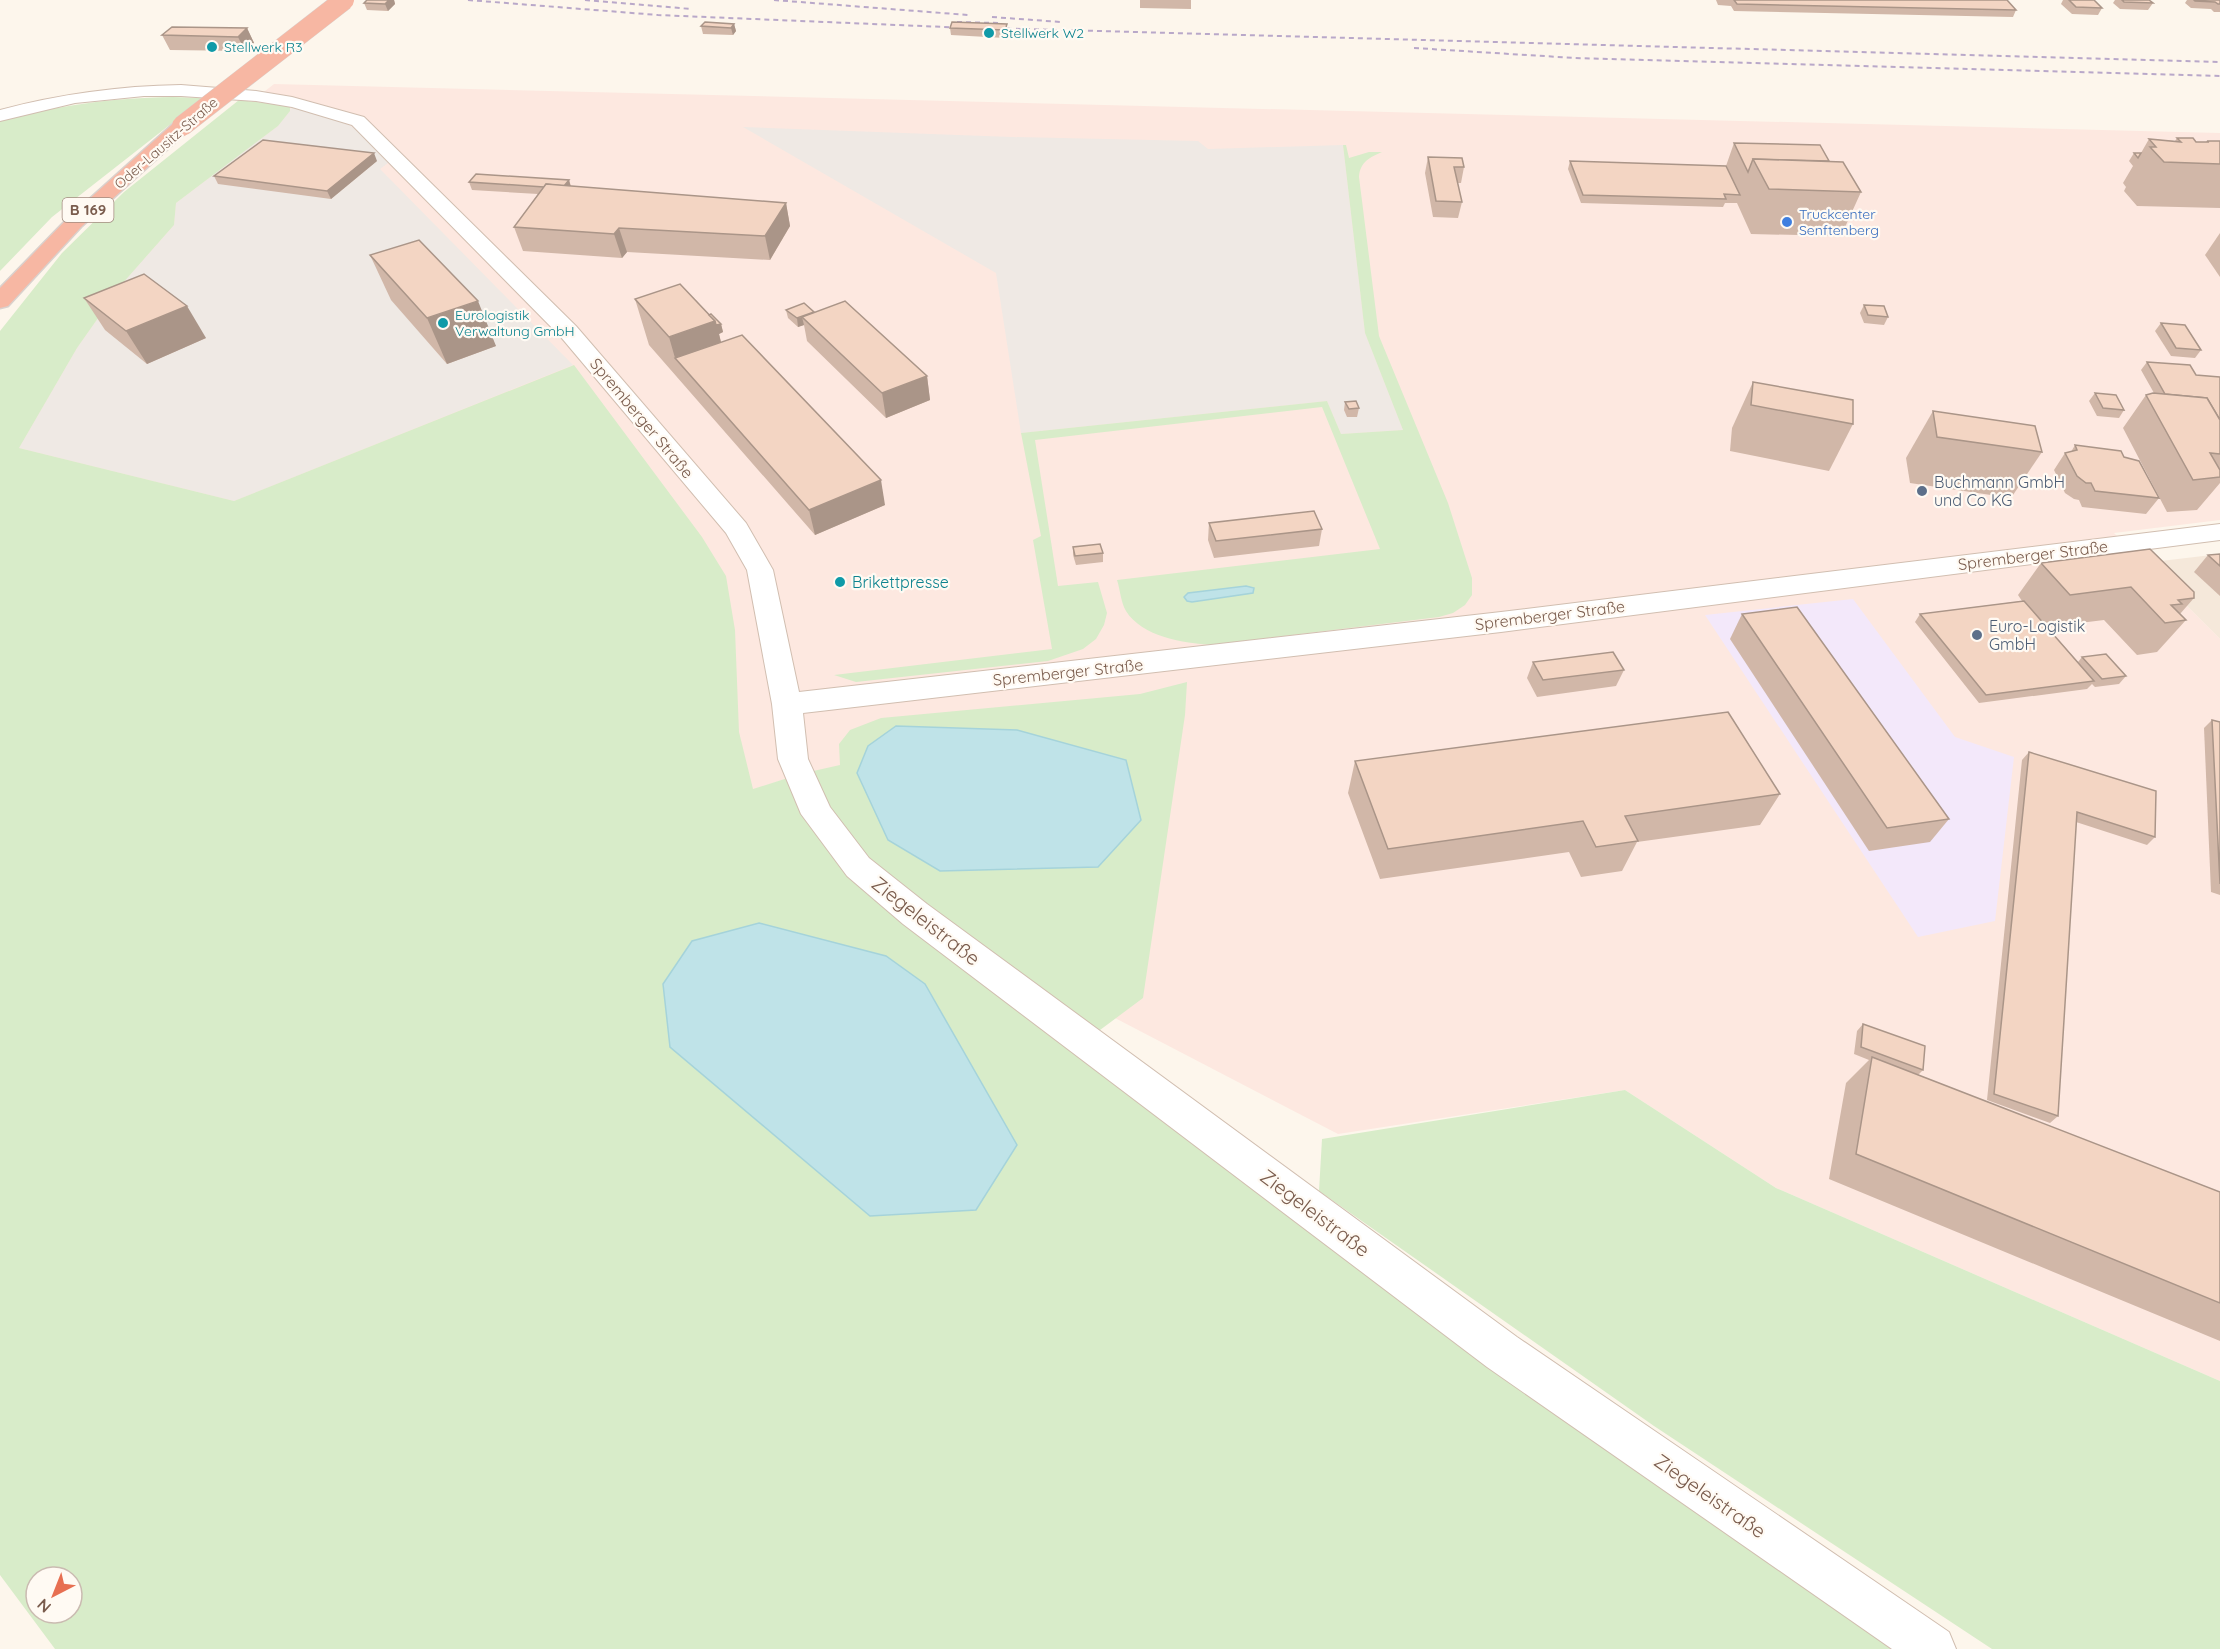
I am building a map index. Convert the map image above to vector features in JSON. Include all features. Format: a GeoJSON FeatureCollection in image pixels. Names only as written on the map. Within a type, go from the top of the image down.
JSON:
{"type":"FeatureCollection","features":[{"type":"Feature","properties":{"kind":"highway","name":"Oder-Lausitz-Straße"},"geometry":{"type":"LineString","coordinates":[[0,301],[74,223],[183,126],[344,0]]}},
{"type":"Feature","properties":{"kind":"street","name":"Spremberger Straße"},"geometry":{"type":"LineString","coordinates":[[0,116],[75,98],[175,91],[285,100],[334,111],[358,121],[568,331],[737,529],[760,570],[787,704],[1478,625],[2220,532]]}},
{"type":"Feature","properties":{"kind":"street","name":"Ziegeleistraße"},"geometry":{"type":"LineString","coordinates":[[787,704],[793,759],[817,814],[858,867],[915,914],[1502,1352],[1932,1649]]}},
{"type":"Feature","properties":{"kind":"shaded area"},"geometry":{"type":"Polygon","coordinates":[[[274,84],[2220,133],[2220,520],[2114,533],[2220,639],[2220,1381],[1776,1188],[1625,1090],[1338,1134],[915,914],[800,774],[752,790],[0,451],[154,179],[274,84]]]}},
{"type":"Feature","properties":{"kind":"shaded area"},"geometry":{"type":"Polygon","coordinates":[[[291,106],[344,122],[364,134],[392,160],[380,169],[573,365],[234,501],[19,448],[77,348],[122,284],[174,225],[176,203],[278,126],[290,111],[291,106]]]}},
{"type":"Feature","properties":{"kind":"shaded area"},"geometry":{"type":"Polygon","coordinates":[[[743,127],[1198,141],[1208,149],[1343,145],[1365,333],[1403,430],[1341,434],[1327,401],[1021,433],[996,273],[743,127]]]}},
{"type":"Feature","properties":{"kind":"shaded area"},"geometry":{"type":"Polygon","coordinates":[[[2220,554],[2220,639],[2144,563],[2220,554]]]}},
{"type":"Feature","properties":{"kind":"shaded area"},"geometry":{"type":"Polygon","coordinates":[[[1853,599],[1955,737],[2014,757],[1995,921],[1918,937],[1705,615],[1853,599]]]}},
{"type":"Feature","properties":{"kind":"green space"},"geometry":{"type":"Polygon","coordinates":[[[173,97],[204,98],[52,217],[0,271],[0,121],[85,103],[173,97]]]}},
{"type":"Feature","properties":{"kind":"green space"},"geometry":{"type":"Polygon","coordinates":[[[239,100],[290,106],[290,111],[278,126],[176,203],[174,225],[122,284],[77,348],[19,448],[234,501],[574,365],[702,537],[726,576],[735,630],[739,732],[753,789],[800,774],[840,765],[839,744],[850,730],[881,718],[1140,694],[1187,682],[1185,715],[1143,998],[1096,1033],[1901,1649],[55,1649],[37,1625],[84,1625],[84,1565],[24,1565],[24,1607],[0,1575],[0,331],[62,253],[124,192],[239,100]]]}},
{"type":"Feature","properties":{"kind":"green space"},"geometry":{"type":"Polygon","coordinates":[[[1343,145],[1346,145],[1349,158],[1369,152],[1382,152],[1370,158],[1361,167],[1359,177],[1379,336],[1448,503],[1472,578],[1472,595],[1465,605],[1453,613],[1439,617],[1211,645],[1176,640],[1153,633],[1133,620],[1126,611],[1117,580],[1380,549],[1322,407],[1035,440],[1058,586],[1098,582],[1107,613],[1104,625],[1096,639],[1083,649],[1048,661],[856,682],[834,675],[1052,649],[1033,540],[1041,536],[1021,433],[1327,401],[1341,434],[1403,430],[1365,333],[1343,145]]]}},
{"type":"Feature","properties":{"kind":"green space"},"geometry":{"type":"Polygon","coordinates":[[[1625,1090],[1776,1188],[2220,1381],[2220,1649],[1992,1649],[1654,1426],[1319,1191],[1322,1139],[1625,1090]]]}},
{"type":"Feature","properties":{"kind":"water"},"geometry":{"type":"Polygon","coordinates":[[[1246,586],[1254,588],[1253,593],[1192,602],[1187,601],[1184,597],[1188,593],[1246,586]]]}},
{"type":"Feature","properties":{"kind":"water"},"geometry":{"type":"Polygon","coordinates":[[[896,726],[1017,730],[1126,760],[1141,820],[1098,867],[940,871],[888,840],[857,773],[868,746],[896,726]]]}},
{"type":"Feature","properties":{"kind":"water"},"geometry":{"type":"Polygon","coordinates":[[[759,923],[886,956],[925,984],[1017,1145],[976,1210],[870,1216],[670,1047],[663,984],[692,941],[759,923]]]}},
{"type":"Feature","properties":{"kind":"building"},"geometry":{"type":"Polygon","coordinates":[[[367,0],[389,0],[385,4],[364,3],[367,0]]]}},
{"type":"Feature","properties":{"kind":"building"},"geometry":{"type":"Polygon","coordinates":[[[1734,0],[2007,0],[2016,10],[1737,4],[1734,0]]]}},
{"type":"Feature","properties":{"kind":"building"},"geometry":{"type":"Polygon","coordinates":[[[2069,0],[2094,0],[2102,8],[2076,7],[2069,0]]]}},
{"type":"Feature","properties":{"kind":"building"},"geometry":{"type":"Polygon","coordinates":[[[2122,0],[2149,0],[2153,3],[2124,2],[2122,0]]]}},
{"type":"Feature","properties":{"kind":"building"},"geometry":{"type":"Polygon","coordinates":[[[2194,0],[2220,0],[2220,4],[2215,2],[2194,0]]]}},
{"type":"Feature","properties":{"kind":"building"},"geometry":{"type":"Polygon","coordinates":[[[705,22],[734,24],[731,28],[701,26],[705,22]]]}},
{"type":"Feature","properties":{"kind":"building"},"geometry":{"type":"Polygon","coordinates":[[[952,22],[1007,24],[1005,30],[950,28],[952,22]]]}},
{"type":"Feature","properties":{"kind":"building"},"geometry":{"type":"Polygon","coordinates":[[[172,27],[247,28],[238,37],[162,35],[172,27]]]}},
{"type":"Feature","properties":{"kind":"building"},"geometry":{"type":"Polygon","coordinates":[[[2177,138],[2193,138],[2196,142],[2220,141],[2220,164],[2164,162],[2150,147],[2156,147],[2149,139],[2181,142],[2177,138]]]}},
{"type":"Feature","properties":{"kind":"building"},"geometry":{"type":"Polygon","coordinates":[[[263,140],[374,153],[327,191],[214,176],[263,140]]]}},
{"type":"Feature","properties":{"kind":"building"},"geometry":{"type":"Polygon","coordinates":[[[1734,143],[1820,145],[1829,161],[1753,159],[1748,172],[1734,143]]]}},
{"type":"Feature","properties":{"kind":"building"},"geometry":{"type":"Polygon","coordinates":[[[1428,157],[1462,158],[1464,167],[1454,167],[1462,202],[1436,201],[1428,157]]]}},
{"type":"Feature","properties":{"kind":"building"},"geometry":{"type":"Polygon","coordinates":[[[1753,159],[1843,162],[1861,192],[1769,189],[1753,159]]]}},
{"type":"Feature","properties":{"kind":"building"},"geometry":{"type":"Polygon","coordinates":[[[1570,161],[1726,166],[1740,195],[1724,194],[1726,199],[1583,195],[1570,161]]]}},
{"type":"Feature","properties":{"kind":"building"},"geometry":{"type":"Polygon","coordinates":[[[476,174],[569,180],[564,186],[546,184],[544,187],[469,182],[476,174]]]}},
{"type":"Feature","properties":{"kind":"building"},"geometry":{"type":"Polygon","coordinates":[[[546,184],[786,203],[765,236],[619,228],[614,234],[514,227],[546,184]]]}},
{"type":"Feature","properties":{"kind":"building"},"geometry":{"type":"Polygon","coordinates":[[[419,240],[478,301],[427,318],[370,255],[419,240]]]}},
{"type":"Feature","properties":{"kind":"building"},"geometry":{"type":"Polygon","coordinates":[[[144,274],[187,306],[126,331],[84,298],[144,274]]]}},
{"type":"Feature","properties":{"kind":"building"},"geometry":{"type":"Polygon","coordinates":[[[680,284],[715,321],[669,337],[635,299],[680,284]]]}},
{"type":"Feature","properties":{"kind":"building"},"geometry":{"type":"Polygon","coordinates":[[[845,301],[927,376],[882,393],[802,317],[845,301]]]}},
{"type":"Feature","properties":{"kind":"building"},"geometry":{"type":"Polygon","coordinates":[[[804,303],[814,312],[797,318],[786,310],[804,303]]]}},
{"type":"Feature","properties":{"kind":"building"},"geometry":{"type":"Polygon","coordinates":[[[1864,305],[1884,306],[1888,317],[1868,315],[1864,305]]]}},
{"type":"Feature","properties":{"kind":"building"},"geometry":{"type":"Polygon","coordinates":[[[711,314],[721,324],[716,325],[709,315],[711,314]]]}},
{"type":"Feature","properties":{"kind":"building"},"geometry":{"type":"Polygon","coordinates":[[[2161,323],[2185,325],[2201,350],[2176,348],[2161,323]]]}},
{"type":"Feature","properties":{"kind":"building"},"geometry":{"type":"Polygon","coordinates":[[[742,335],[881,480],[809,510],[675,358],[742,335]]]}},
{"type":"Feature","properties":{"kind":"building"},"geometry":{"type":"Polygon","coordinates":[[[2147,362],[2190,365],[2196,375],[2220,377],[2220,420],[2207,398],[2165,394],[2147,362]]]}},
{"type":"Feature","properties":{"kind":"building"},"geometry":{"type":"Polygon","coordinates":[[[1753,382],[1853,400],[1853,424],[1751,405],[1753,382]]]}},
{"type":"Feature","properties":{"kind":"building"},"geometry":{"type":"Polygon","coordinates":[[[2095,393],[2116,395],[2124,410],[2103,408],[2095,393]]]}},
{"type":"Feature","properties":{"kind":"building"},"geometry":{"type":"Polygon","coordinates":[[[2153,393],[2207,398],[2220,420],[2220,454],[2210,453],[2220,470],[2220,477],[2193,480],[2146,395],[2153,393]]]}},
{"type":"Feature","properties":{"kind":"building"},"geometry":{"type":"Polygon","coordinates":[[[1356,401],[1359,408],[1349,409],[1345,402],[1356,401]]]}},
{"type":"Feature","properties":{"kind":"building"},"geometry":{"type":"Polygon","coordinates":[[[1933,411],[2035,426],[2042,452],[1937,437],[1933,411]]]}},
{"type":"Feature","properties":{"kind":"building"},"geometry":{"type":"Polygon","coordinates":[[[2075,445],[2121,451],[2124,457],[2139,461],[2159,498],[2095,491],[2091,483],[2086,483],[2077,476],[2065,453],[2077,450],[2075,445]]]}},
{"type":"Feature","properties":{"kind":"building"},"geometry":{"type":"Polygon","coordinates":[[[1314,511],[1322,529],[1216,541],[1209,523],[1314,511]]]}},
{"type":"Feature","properties":{"kind":"building"},"geometry":{"type":"Polygon","coordinates":[[[1100,544],[1103,553],[1075,556],[1073,547],[1100,544]]]}},
{"type":"Feature","properties":{"kind":"building"},"geometry":{"type":"Polygon","coordinates":[[[2150,549],[2194,592],[2194,598],[2178,600],[2182,604],[2171,605],[2186,620],[2165,623],[2131,587],[2070,595],[2041,563],[2150,549]]]}},
{"type":"Feature","properties":{"kind":"building"},"geometry":{"type":"Polygon","coordinates":[[[2220,554],[2220,566],[2208,555],[2220,554]]]}},
{"type":"Feature","properties":{"kind":"building"},"geometry":{"type":"Polygon","coordinates":[[[2024,601],[2094,681],[1986,695],[1920,614],[2024,601]]]}},
{"type":"Feature","properties":{"kind":"building"},"geometry":{"type":"Polygon","coordinates":[[[1797,607],[1949,819],[1887,828],[1742,614],[1797,607]]]}},
{"type":"Feature","properties":{"kind":"building"},"geometry":{"type":"Polygon","coordinates":[[[1613,652],[1624,670],[1543,680],[1533,662],[1613,652]]]}},
{"type":"Feature","properties":{"kind":"building"},"geometry":{"type":"Polygon","coordinates":[[[2106,654],[2126,676],[2102,679],[2082,657],[2106,654]]]}},
{"type":"Feature","properties":{"kind":"building"},"geometry":{"type":"Polygon","coordinates":[[[1728,712],[1780,794],[1625,816],[1638,841],[1596,847],[1583,821],[1388,849],[1355,761],[1728,712]]]}},
{"type":"Feature","properties":{"kind":"building"},"geometry":{"type":"Polygon","coordinates":[[[2212,720],[2220,722],[2220,884],[2212,720]]]}},
{"type":"Feature","properties":{"kind":"building"},"geometry":{"type":"Polygon","coordinates":[[[2029,752],[2156,791],[2155,837],[2077,812],[2058,1116],[1994,1094],[2029,752]]]}},
{"type":"Feature","properties":{"kind":"building"},"geometry":{"type":"Polygon","coordinates":[[[1863,1024],[1925,1046],[1923,1070],[1861,1047],[1863,1024]]]}},
{"type":"Feature","properties":{"kind":"building"},"geometry":{"type":"Polygon","coordinates":[[[1872,1057],[2220,1192],[2220,1303],[1856,1154],[1872,1057]]]}},
{"type":"Feature","properties":{"kind":"railway"},"geometry":{"type":"LineString","coordinates":[[468,0],[658,15],[968,28]]}},
{"type":"Feature","properties":{"kind":"railway"},"geometry":{"type":"LineString","coordinates":[[585,0],[691,9]]}},
{"type":"Feature","properties":{"kind":"railway"},"geometry":{"type":"LineString","coordinates":[[774,0],[968,15]]}},
{"type":"Feature","properties":{"kind":"railway"},"geometry":{"type":"LineString","coordinates":[[992,17],[1061,22]]}},
{"type":"Feature","properties":{"kind":"railway"},"geometry":{"type":"LineString","coordinates":[[957,22],[999,23]]}},
{"type":"Feature","properties":{"kind":"railway"},"geometry":{"type":"LineString","coordinates":[[989,28],[2220,62]]}},
{"type":"Feature","properties":{"kind":"railway"},"geometry":{"type":"LineString","coordinates":[[1414,48],[1575,58],[2220,76]]}},
{"type":"Feature","properties":{"kind":"place","name":"Stellwerk W2"},"geometry":{"type":"Point","coordinates":[989,33]}},
{"type":"Feature","properties":{"kind":"place","name":"Stellwerk R3"},"geometry":{"type":"Point","coordinates":[212,47]}},
{"type":"Feature","properties":{"kind":"place","name":"Truckcenter Senftenberg"},"geometry":{"type":"Point","coordinates":[1787,222]}},
{"type":"Feature","properties":{"kind":"place","name":"Eurologistik Verwaltung GmbH"},"geometry":{"type":"Point","coordinates":[443,323]}},
{"type":"Feature","properties":{"kind":"place","name":"Buchmann GmbH und Co KG"},"geometry":{"type":"Point","coordinates":[1922,491]}},
{"type":"Feature","properties":{"kind":"place","name":"Brikettpresse"},"geometry":{"type":"Point","coordinates":[840,582]}},
{"type":"Feature","properties":{"kind":"place","name":"Euro-Logistik GmbH"},"geometry":{"type":"Point","coordinates":[1977,635]}}]}
